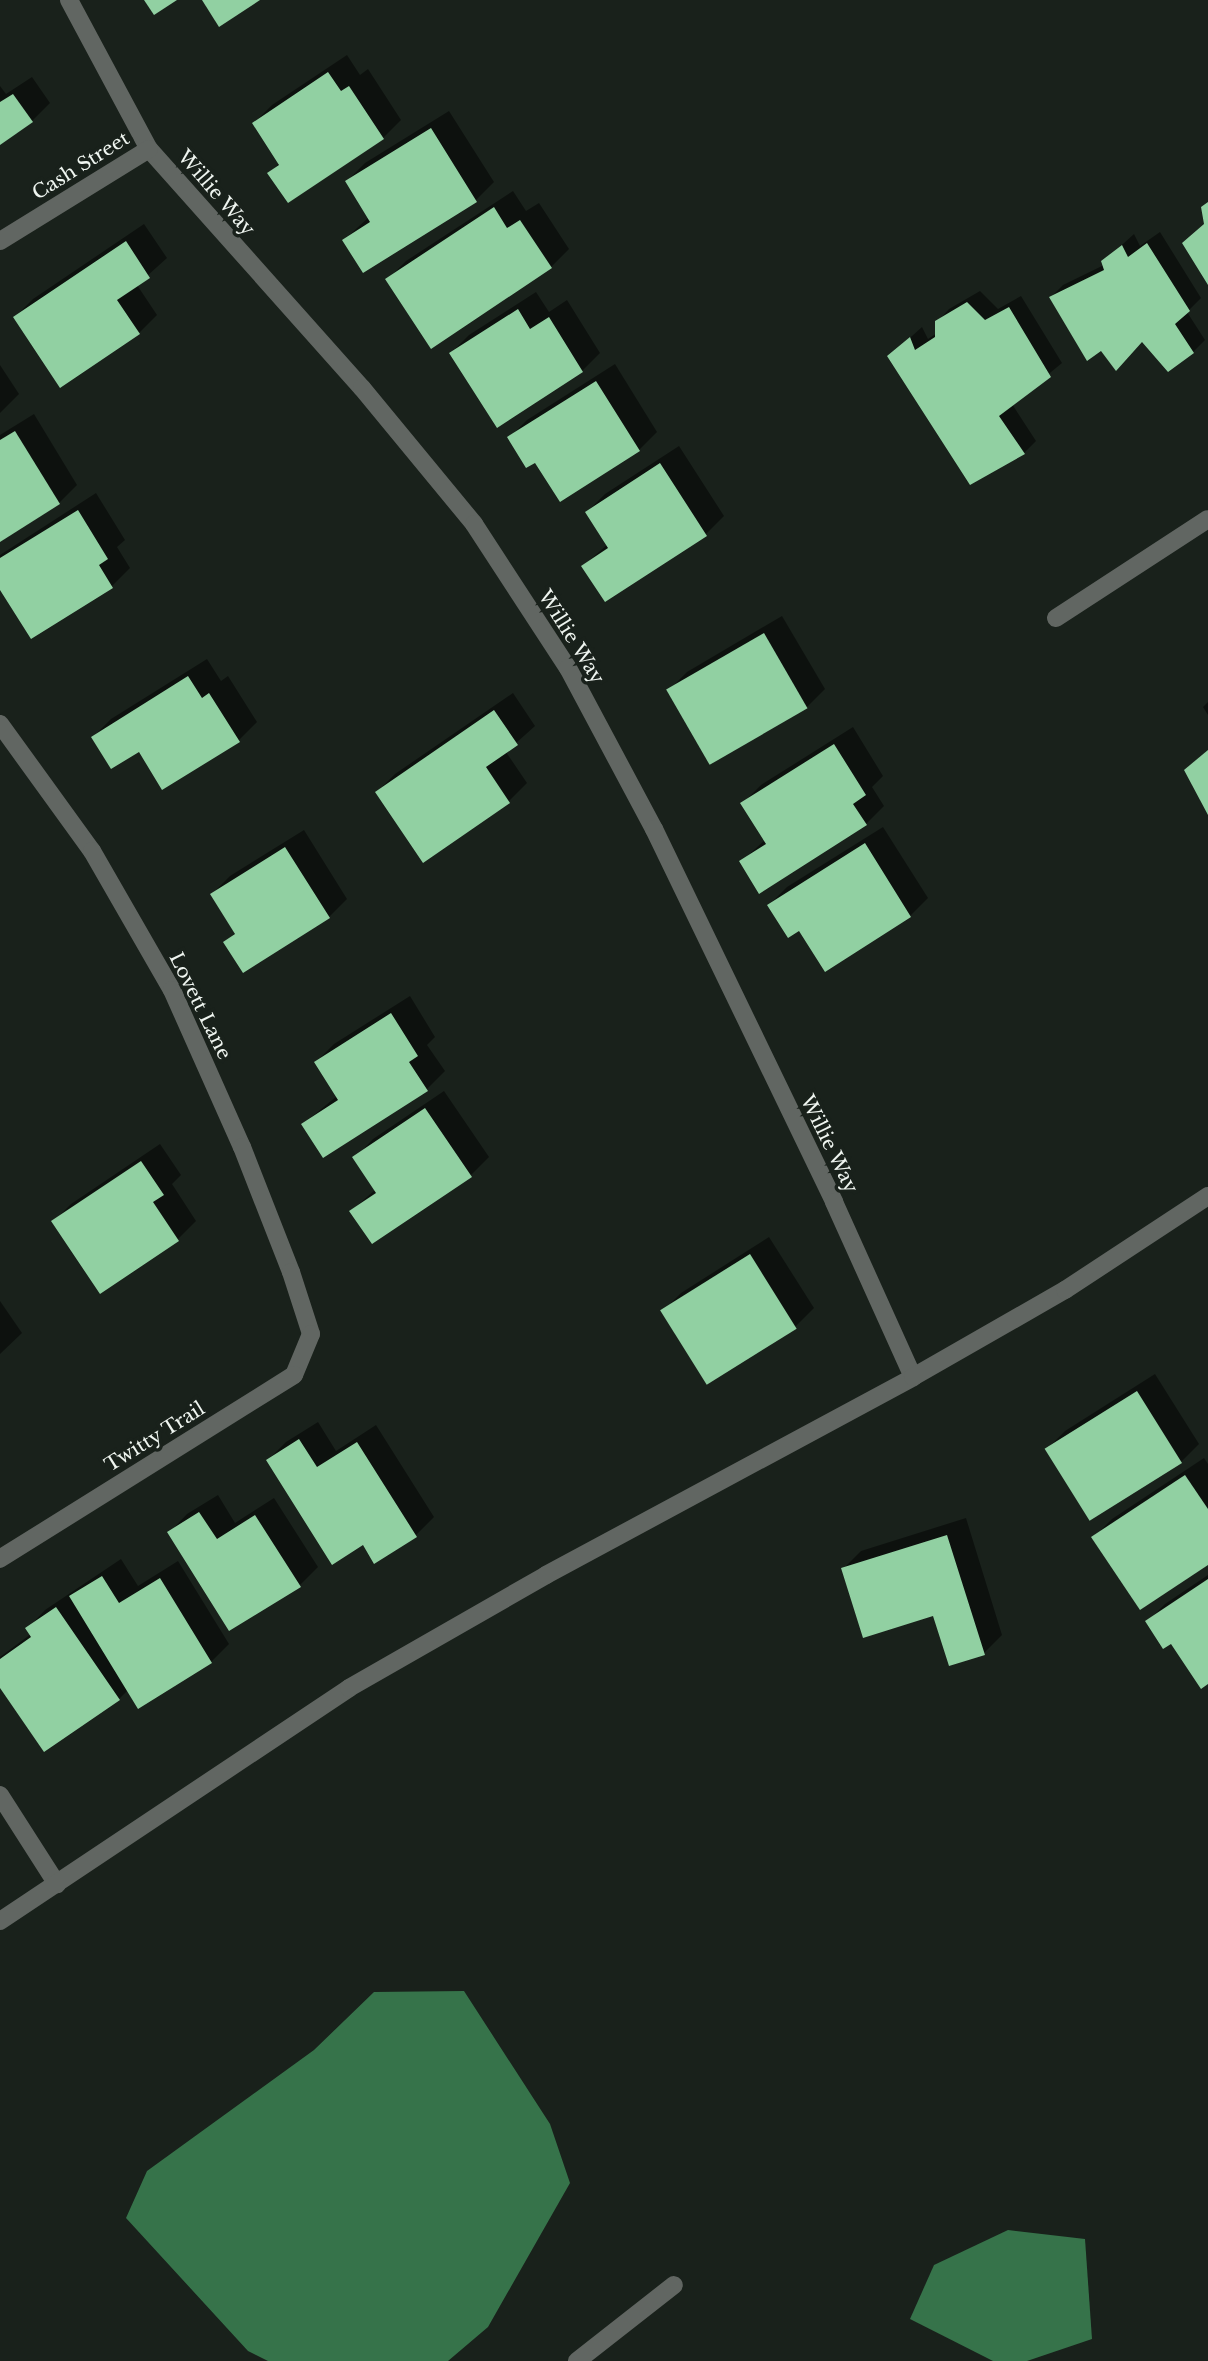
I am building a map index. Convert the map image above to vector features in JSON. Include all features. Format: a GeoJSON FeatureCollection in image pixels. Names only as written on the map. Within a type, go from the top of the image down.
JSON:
{"type":"FeatureCollection","features":[{"type":"Feature","properties":{"kind":"street","name":"Willie Way"},"geometry":{"type":"LineString","coordinates":[[69,0],[149,149],[362,388],[474,524],[568,668],[654,829],[834,1202],[913,1377]]}},
{"type":"Feature","properties":{"kind":"street","name":"Cash Street"},"geometry":{"type":"LineString","coordinates":[[0,241],[149,149]]}},
{"type":"Feature","properties":{"kind":"street"},"geometry":{"type":"LineString","coordinates":[[1056,618],[1208,519]]}},
{"type":"Feature","properties":{"kind":"street","name":"Lovett Lane"},"geometry":{"type":"LineString","coordinates":[[0,724],[92,851],[172,990],[242,1147],[291,1272],[311,1334]]}},
{"type":"Feature","properties":{"kind":"street"},"geometry":{"type":"LineString","coordinates":[[0,1921],[349,1688],[545,1575],[913,1377],[1065,1290],[1208,1196]]}},
{"type":"Feature","properties":{"kind":"street","name":"Twitty Trail"},"geometry":{"type":"LineString","coordinates":[[0,1559],[294,1375],[311,1334]]}},
{"type":"Feature","properties":{"kind":"street"},"geometry":{"type":"LineString","coordinates":[[0,1795],[57,1884]]}},
{"type":"Feature","properties":{"kind":"street"},"geometry":{"type":"LineString","coordinates":[[578,2361],[674,2286]]}},
{"type":"Feature","properties":{"kind":"shaded area"},"geometry":{"type":"Polygon","coordinates":[[[464,1991],[550,2124],[570,2183],[488,2327],[448,2361],[268,2361],[248,2351],[126,2218],[147,2171],[314,2050],[374,1992],[464,1991]]]}},
{"type":"Feature","properties":{"kind":"shaded area"},"geometry":{"type":"Polygon","coordinates":[[[1008,2230],[1085,2239],[1092,2339],[1027,2361],[993,2361],[910,2319],[934,2265],[1008,2230]]]}},
{"type":"Feature","properties":{"kind":"building"},"geometry":{"type":"Polygon","coordinates":[[[144,0],[177,0],[154,15],[144,0]]]}},
{"type":"Feature","properties":{"kind":"building"},"geometry":{"type":"Polygon","coordinates":[[[202,0],[260,0],[219,27],[202,0]]]}},
{"type":"Feature","properties":{"kind":"building"},"geometry":{"type":"Polygon","coordinates":[[[328,72],[341,91],[349,86],[384,139],[288,203],[267,173],[279,165],[252,123],[328,72]]]}},
{"type":"Feature","properties":{"kind":"building"},"geometry":{"type":"Polygon","coordinates":[[[13,94],[33,122],[0,145],[0,102],[13,94]]]}},
{"type":"Feature","properties":{"kind":"building"},"geometry":{"type":"Polygon","coordinates":[[[431,128],[477,202],[363,273],[342,240],[370,222],[345,181],[431,128]]]}},
{"type":"Feature","properties":{"kind":"building"},"geometry":{"type":"Polygon","coordinates":[[[1208,202],[1208,285],[1182,243],[1204,224],[1201,207],[1208,202]]]}},
{"type":"Feature","properties":{"kind":"building"},"geometry":{"type":"Polygon","coordinates":[[[494,207],[507,228],[520,220],[552,268],[431,349],[385,279],[494,207]]]}},
{"type":"Feature","properties":{"kind":"building"},"geometry":{"type":"Polygon","coordinates":[[[126,241],[150,278],[117,300],[140,334],[60,388],[13,317],[126,241]]]}},
{"type":"Feature","properties":{"kind":"building"},"geometry":{"type":"Polygon","coordinates":[[[1147,243],[1190,311],[1175,324],[1194,353],[1168,372],[1142,342],[1116,371],[1101,351],[1087,361],[1049,297],[1104,270],[1101,261],[1122,245],[1128,257],[1147,243]]]}},
{"type":"Feature","properties":{"kind":"building"},"geometry":{"type":"Polygon","coordinates":[[[967,302],[985,320],[1009,307],[1051,377],[999,416],[1025,454],[970,485],[887,356],[910,337],[915,350],[935,337],[935,321],[967,302]]]}},
{"type":"Feature","properties":{"kind":"building"},"geometry":{"type":"Polygon","coordinates":[[[518,309],[530,329],[549,317],[583,372],[497,428],[449,353],[518,309]]]}},
{"type":"Feature","properties":{"kind":"building"},"geometry":{"type":"Polygon","coordinates":[[[596,381],[640,451],[560,502],[535,463],[526,468],[507,437],[596,381]]]}},
{"type":"Feature","properties":{"kind":"building"},"geometry":{"type":"Polygon","coordinates":[[[15,431],[60,504],[0,542],[0,440],[15,431]]]}},
{"type":"Feature","properties":{"kind":"building"},"geometry":{"type":"Polygon","coordinates":[[[660,463],[707,536],[605,602],[581,566],[608,548],[585,512],[660,463]]]}},
{"type":"Feature","properties":{"kind":"building"},"geometry":{"type":"Polygon","coordinates":[[[78,510],[108,559],[99,565],[113,588],[31,639],[0,590],[0,558],[78,510]]]}},
{"type":"Feature","properties":{"kind":"building"},"geometry":{"type":"Polygon","coordinates":[[[764,633],[808,708],[710,765],[666,690],[764,633]]]}},
{"type":"Feature","properties":{"kind":"building"},"geometry":{"type":"Polygon","coordinates":[[[188,676],[202,698],[209,693],[240,742],[162,790],[139,752],[111,769],[91,737],[188,676]]]}},
{"type":"Feature","properties":{"kind":"building"},"geometry":{"type":"Polygon","coordinates":[[[494,710],[518,745],[486,767],[510,803],[423,863],[375,792],[494,710]]]}},
{"type":"Feature","properties":{"kind":"building"},"geometry":{"type":"Polygon","coordinates":[[[834,744],[866,795],[853,804],[867,825],[759,894],[739,861],[766,844],[740,803],[834,744]]]}},
{"type":"Feature","properties":{"kind":"building"},"geometry":{"type":"Polygon","coordinates":[[[1208,750],[1208,815],[1184,770],[1208,750]]]}},
{"type":"Feature","properties":{"kind":"building"},"geometry":{"type":"Polygon","coordinates":[[[865,843],[911,917],[825,972],[799,931],[788,938],[767,905],[865,843]]]}},
{"type":"Feature","properties":{"kind":"building"},"geometry":{"type":"Polygon","coordinates":[[[285,847],[330,918],[243,973],[223,942],[235,934],[210,894],[285,847]]]}},
{"type":"Feature","properties":{"kind":"building"},"geometry":{"type":"Polygon","coordinates":[[[391,1013],[418,1056],[409,1062],[428,1091],[323,1158],[301,1124],[338,1100],[314,1062],[391,1013]]]}},
{"type":"Feature","properties":{"kind":"building"},"geometry":{"type":"Polygon","coordinates":[[[425,1108],[472,1177],[372,1244],[349,1211],[376,1193],[352,1157],[425,1108]]]}},
{"type":"Feature","properties":{"kind":"building"},"geometry":{"type":"Polygon","coordinates":[[[141,1161],[164,1195],[153,1202],[179,1241],[100,1294],[51,1221],[141,1161]]]}},
{"type":"Feature","properties":{"kind":"building"},"geometry":{"type":"Polygon","coordinates":[[[750,1254],[797,1329],[707,1385],[660,1310],[750,1254]]]}},
{"type":"Feature","properties":{"kind":"building"},"geometry":{"type":"Polygon","coordinates":[[[1137,1391],[1182,1463],[1090,1521],[1045,1449],[1137,1391]]]}},
{"type":"Feature","properties":{"kind":"building"},"geometry":{"type":"Polygon","coordinates":[[[299,1439],[317,1467],[357,1442],[417,1537],[374,1564],[363,1545],[332,1565],[266,1460],[299,1439]]]}},
{"type":"Feature","properties":{"kind":"building"},"geometry":{"type":"Polygon","coordinates":[[[1185,1475],[1208,1509],[1208,1565],[1140,1610],[1091,1537],[1185,1475]]]}},
{"type":"Feature","properties":{"kind":"building"},"geometry":{"type":"Polygon","coordinates":[[[199,1512],[217,1539],[255,1515],[301,1587],[229,1631],[167,1532],[199,1512]]]}},
{"type":"Feature","properties":{"kind":"building"},"geometry":{"type":"Polygon","coordinates":[[[947,1535],[985,1655],[949,1666],[933,1616],[863,1638],[841,1568],[947,1535]]]}},
{"type":"Feature","properties":{"kind":"building"},"geometry":{"type":"Polygon","coordinates":[[[102,1576],[119,1603],[160,1578],[212,1663],[138,1709],[69,1596],[102,1576]]]}},
{"type":"Feature","properties":{"kind":"building"},"geometry":{"type":"Polygon","coordinates":[[[1208,1579],[1208,1684],[1201,1689],[1171,1644],[1163,1649],[1145,1621],[1208,1579]]]}},
{"type":"Feature","properties":{"kind":"building"},"geometry":{"type":"Polygon","coordinates":[[[56,1607],[120,1700],[44,1752],[0,1688],[0,1659],[31,1637],[25,1628],[56,1607]]]}}]}
